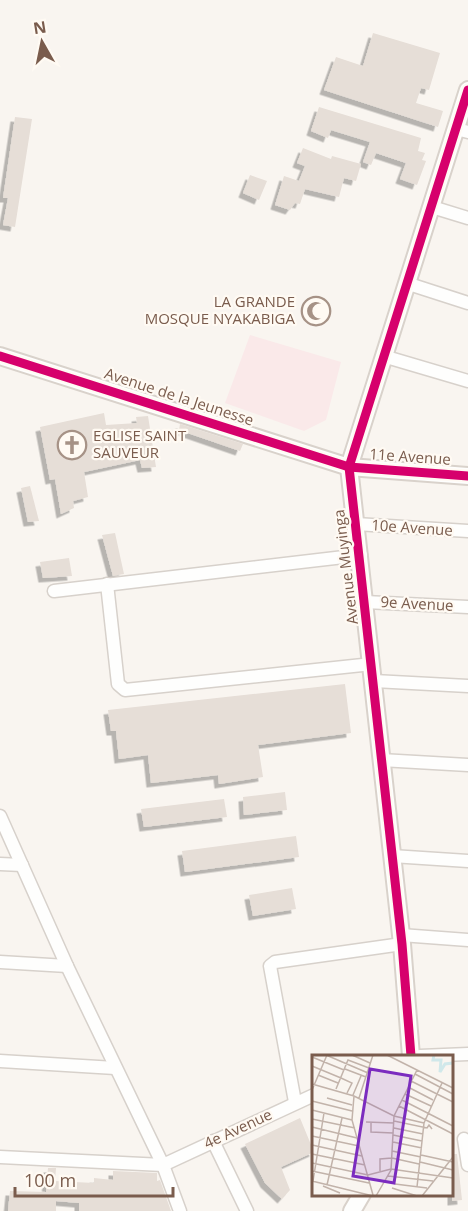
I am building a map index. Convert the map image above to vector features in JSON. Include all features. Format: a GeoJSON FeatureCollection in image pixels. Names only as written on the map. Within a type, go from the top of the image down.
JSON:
{"type":"FeatureCollection","features":[{"type":"Feature","properties":{"kind":"street","name":"Avenue Muyinga"},"geometry":{"type":"LineString","coordinates":[[411,1055],[402,939],[381,760],[361,555],[349,467],[432,207],[462,130],[468,90]]}},
{"type":"Feature","properties":{"kind":"street"},"geometry":{"type":"LineString","coordinates":[[432,207],[468,218]]}},
{"type":"Feature","properties":{"kind":"street"},"geometry":{"type":"LineString","coordinates":[[409,284],[468,303]]}},
{"type":"Feature","properties":{"kind":"street","name":"Avenue de la Jeunesse"},"geometry":{"type":"LineString","coordinates":[[0,356],[349,467]]}},
{"type":"Feature","properties":{"kind":"street"},"geometry":{"type":"LineString","coordinates":[[383,356],[468,381]]}},
{"type":"Feature","properties":{"kind":"street","name":"11e Avenue"},"geometry":{"type":"LineString","coordinates":[[349,467],[468,476]]}},
{"type":"Feature","properties":{"kind":"street","name":"10e Avenue"},"geometry":{"type":"LineString","coordinates":[[357,524],[468,531]]}},
{"type":"Feature","properties":{"kind":"street"},"geometry":{"type":"LineString","coordinates":[[54,591],[361,555]]}},
{"type":"Feature","properties":{"kind":"street"},"geometry":{"type":"LineString","coordinates":[[107,584],[118,684],[124,690],[373,672],[468,686]]}},
{"type":"Feature","properties":{"kind":"street","name":"9e Avenue"},"geometry":{"type":"LineString","coordinates":[[366,602],[468,607]]}},
{"type":"Feature","properties":{"kind":"street"},"geometry":{"type":"LineString","coordinates":[[381,760],[468,765]]}},
{"type":"Feature","properties":{"kind":"street"},"geometry":{"type":"LineString","coordinates":[[0,816],[67,966],[162,1165],[180,1211]]}},
{"type":"Feature","properties":{"kind":"street"},"geometry":{"type":"LineString","coordinates":[[392,856],[468,861]]}},
{"type":"Feature","properties":{"kind":"street"},"geometry":{"type":"LineString","coordinates":[[0,864],[22,865]]}},
{"type":"Feature","properties":{"kind":"street"},"geometry":{"type":"LineString","coordinates":[[296,1102],[270,966],[275,962],[402,939],[468,940]]}},
{"type":"Feature","properties":{"kind":"street"},"geometry":{"type":"LineString","coordinates":[[0,962],[67,966]]}},
{"type":"Feature","properties":{"kind":"street"},"geometry":{"type":"LineString","coordinates":[[444,1055],[468,1054]]}},
{"type":"Feature","properties":{"kind":"street"},"geometry":{"type":"LineString","coordinates":[[0,1061],[115,1068]]}},
{"type":"Feature","properties":{"kind":"street","name":"4e Avenue"},"geometry":{"type":"LineString","coordinates":[[162,1165],[312,1096]]}},
{"type":"Feature","properties":{"kind":"street"},"geometry":{"type":"LineString","coordinates":[[461,1139],[468,1165]]}},
{"type":"Feature","properties":{"kind":"street"},"geometry":{"type":"LineString","coordinates":[[213,1141],[247,1211]]}},
{"type":"Feature","properties":{"kind":"street"},"geometry":{"type":"LineString","coordinates":[[0,1157],[162,1165]]}},
{"type":"Feature","properties":{"kind":"street"},"geometry":{"type":"LineString","coordinates":[[352,1211],[361,1196]]}},
{"type":"Feature","properties":{"kind":"shaded area"},"geometry":{"type":"Polygon","coordinates":[[[250,335],[341,362],[326,420],[304,431],[225,403],[250,335]]]}},
{"type":"Feature","properties":{"kind":"building"},"geometry":{"type":"Polygon","coordinates":[[[373,33],[440,53],[429,90],[421,88],[416,103],[443,111],[438,127],[324,90],[336,57],[363,66],[373,33]]]}},
{"type":"Feature","properties":{"kind":"building"},"geometry":{"type":"Polygon","coordinates":[[[319,107],[421,138],[418,151],[425,153],[422,160],[426,161],[417,185],[400,179],[406,163],[376,153],[371,165],[363,162],[370,142],[331,130],[328,138],[311,131],[319,107]]]}},
{"type":"Feature","properties":{"kind":"building"},"geometry":{"type":"Polygon","coordinates":[[[15,117],[32,119],[15,227],[3,225],[8,198],[3,198],[15,117]]]}},
{"type":"Feature","properties":{"kind":"building"},"geometry":{"type":"Polygon","coordinates":[[[303,148],[331,159],[332,156],[361,164],[356,181],[344,178],[339,197],[305,189],[300,204],[295,203],[290,210],[275,205],[284,176],[299,181],[305,166],[297,163],[303,148]]]}},
{"type":"Feature","properties":{"kind":"building"},"geometry":{"type":"Polygon","coordinates":[[[250,175],[267,181],[259,200],[243,193],[250,175]]]}},
{"type":"Feature","properties":{"kind":"building"},"geometry":{"type":"Polygon","coordinates":[[[104,413],[106,425],[137,423],[136,417],[148,416],[156,467],[142,468],[140,460],[84,472],[88,497],[73,501],[74,508],[61,514],[55,479],[50,480],[40,427],[104,413]]]}},
{"type":"Feature","properties":{"kind":"building"},"geometry":{"type":"Polygon","coordinates":[[[180,424],[243,444],[240,451],[179,430],[180,424]]]}},
{"type":"Feature","properties":{"kind":"building"},"geometry":{"type":"Polygon","coordinates":[[[30,486],[39,521],[28,522],[21,488],[30,486]]]}},
{"type":"Feature","properties":{"kind":"building"},"geometry":{"type":"Polygon","coordinates":[[[115,533],[124,574],[113,576],[102,535],[115,533]]]}},
{"type":"Feature","properties":{"kind":"building"},"geometry":{"type":"Polygon","coordinates":[[[69,558],[72,576],[43,578],[40,562],[69,558]]]}},
{"type":"Feature","properties":{"kind":"building"},"geometry":{"type":"Polygon","coordinates":[[[345,684],[351,733],[258,745],[263,777],[219,784],[218,775],[151,783],[148,755],[119,759],[116,731],[111,731],[108,710],[345,684]]]}},
{"type":"Feature","properties":{"kind":"building"},"geometry":{"type":"Polygon","coordinates":[[[285,792],[287,810],[244,815],[243,797],[285,792]]]}},
{"type":"Feature","properties":{"kind":"building"},"geometry":{"type":"Polygon","coordinates":[[[224,799],[227,817],[144,827],[141,809],[224,799]]]}},
{"type":"Feature","properties":{"kind":"building"},"geometry":{"type":"Polygon","coordinates":[[[296,836],[299,857],[185,872],[182,851],[296,836]]]}},
{"type":"Feature","properties":{"kind":"building"},"geometry":{"type":"Polygon","coordinates":[[[292,888],[296,909],[253,916],[249,895],[292,888]]]}},
{"type":"Feature","properties":{"kind":"building"},"geometry":{"type":"Polygon","coordinates":[[[300,1118],[312,1147],[312,1153],[281,1167],[290,1190],[282,1199],[265,1183],[245,1144],[300,1118]]]}},
{"type":"Feature","properties":{"kind":"building"},"geometry":{"type":"Polygon","coordinates":[[[453,1154],[457,1154],[462,1200],[452,1201],[453,1154]]]}},
{"type":"Feature","properties":{"kind":"building"},"geometry":{"type":"Polygon","coordinates":[[[48,1168],[56,1168],[55,1181],[94,1183],[94,1178],[113,1180],[113,1171],[157,1173],[157,1181],[160,1180],[171,1211],[79,1211],[79,1203],[56,1201],[56,1211],[8,1211],[10,1191],[46,1192],[48,1168]]]}},
{"type":"Feature","properties":{"kind":"cycle path"},"geometry":{"type":"LineString","coordinates":[[411,1055],[402,944],[349,467],[468,90]]}},
{"type":"Feature","properties":{"kind":"cycle path"},"geometry":{"type":"LineString","coordinates":[[0,356],[349,467],[468,476]]}},
{"type":"Feature","properties":{"kind":"place","name":"LA GRANDE MOSQUE NYAKABIGA"},"geometry":{"type":"Point","coordinates":[316,311]}},
{"type":"Feature","properties":{"kind":"place","name":"EGLISE SAINT SAUVEUR"},"geometry":{"type":"Point","coordinates":[72,445]}}]}
